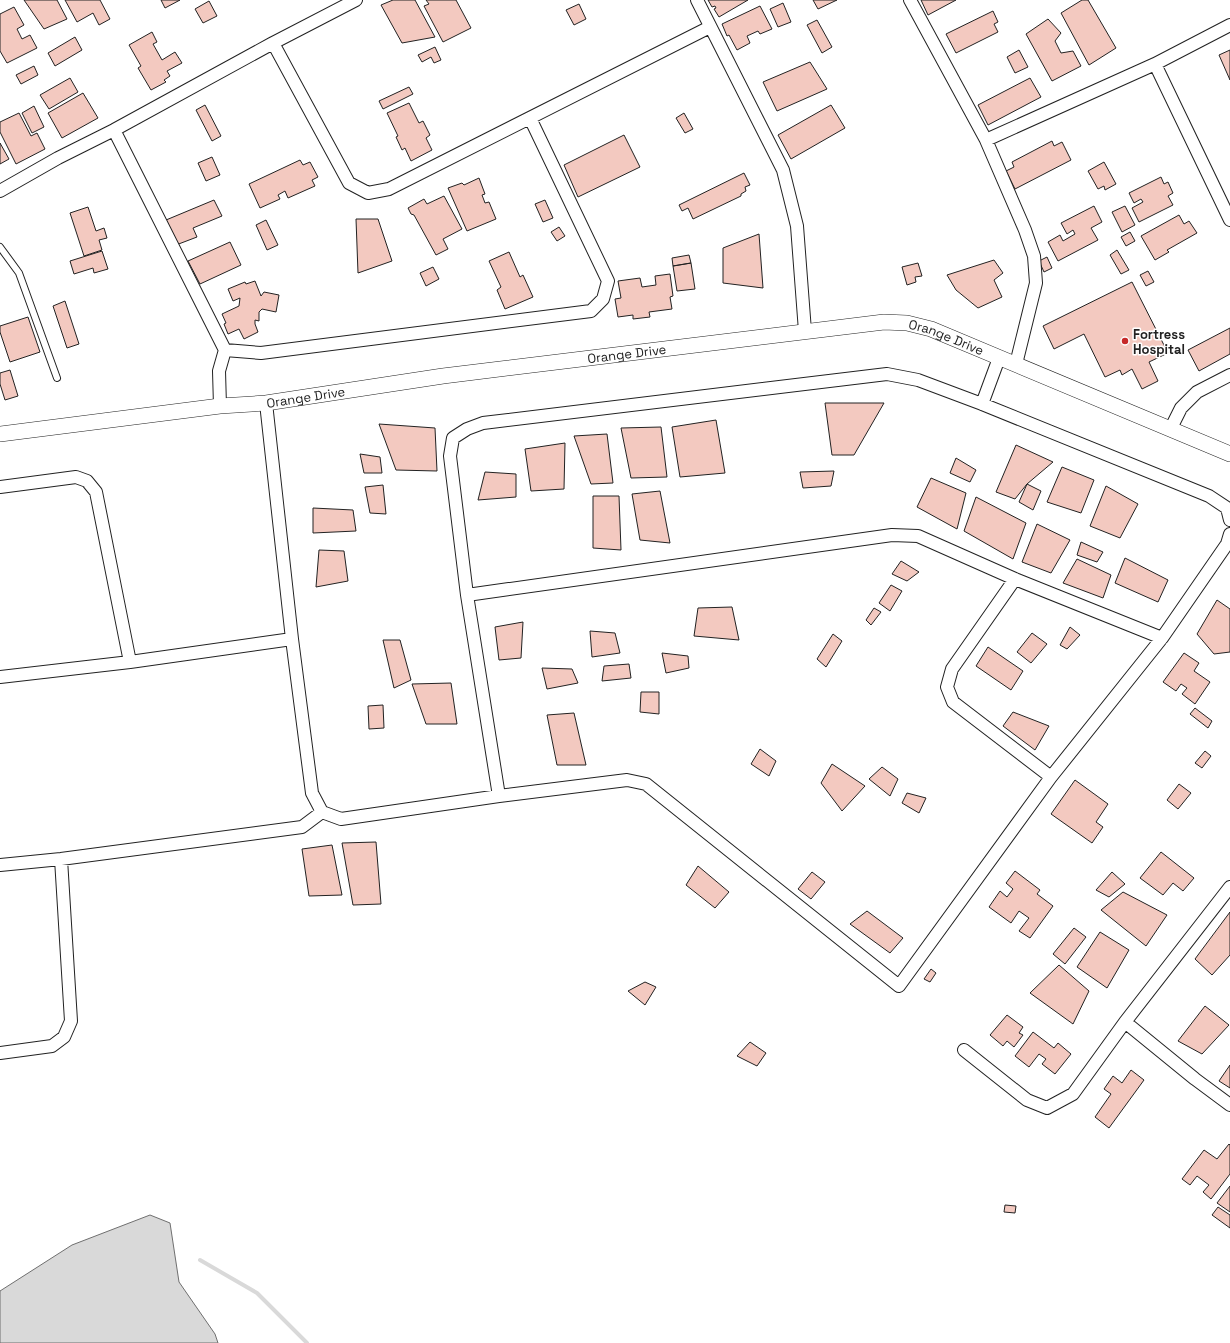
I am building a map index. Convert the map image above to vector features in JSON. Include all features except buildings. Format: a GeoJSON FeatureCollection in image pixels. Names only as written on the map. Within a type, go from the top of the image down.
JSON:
{"type":"FeatureCollection","features":[{"type":"Feature","properties":{"kind":"street"},"geometry":{"type":"LineString","coordinates":[[0,191],[58,158],[114,130],[273,43],[356,0]]}},
{"type":"Feature","properties":{"kind":"street"},"geometry":{"type":"LineString","coordinates":[[697,0],[783,170],[797,226],[805,331]]}},
{"type":"Feature","properties":{"kind":"street"},"geometry":{"type":"LineString","coordinates":[[910,0],[986,140],[1025,230],[1034,256],[1036,283],[1016,364]]}},
{"type":"Feature","properties":{"kind":"street"},"geometry":{"type":"LineString","coordinates":[[986,140],[1155,64],[1230,25]]}},
{"type":"Feature","properties":{"kind":"street"},"geometry":{"type":"LineString","coordinates":[[273,43],[349,183],[368,194],[389,188],[710,27]]}},
{"type":"Feature","properties":{"kind":"street"},"geometry":{"type":"LineString","coordinates":[[1155,64],[1230,220]]}},
{"type":"Feature","properties":{"kind":"street"},"geometry":{"type":"LineString","coordinates":[[225,350],[261,353],[591,311],[603,299],[608,281],[530,118]]}},
{"type":"Feature","properties":{"kind":"street"},"geometry":{"type":"LineString","coordinates":[[114,130],[225,350],[219,371],[220,406]]}},
{"type":"Feature","properties":{"kind":"street","name":"Orange Drive"},"geometry":{"type":"LineString","coordinates":[[0,434],[220,406],[266,403],[443,376],[884,322],[907,323],[931,329],[1171,428],[1230,454]]}},
{"type":"Feature","properties":{"kind":"street"},"geometry":{"type":"LineString","coordinates":[[982,404],[999,358]]}},
{"type":"Feature","properties":{"kind":"street"},"geometry":{"type":"LineString","coordinates":[[499,796],[468,595],[450,456],[453,438],[483,423],[888,374],[918,380],[982,404],[1209,496],[1229,505],[1230,520]]}},
{"type":"Feature","properties":{"kind":"street"},"geometry":{"type":"LineString","coordinates":[[1171,428],[1181,408],[1197,392],[1230,375]]}},
{"type":"Feature","properties":{"kind":"street"},"geometry":{"type":"LineString","coordinates":[[266,403],[292,639],[312,793],[322,812],[341,819],[499,796],[627,780],[646,784],[899,986],[1051,777],[1162,638],[1227,544],[1230,534]]}},
{"type":"Feature","properties":{"kind":"street"},"geometry":{"type":"LineString","coordinates":[[0,486],[76,478],[87,481],[96,492],[130,662]]}},
{"type":"Feature","properties":{"kind":"street"},"geometry":{"type":"LineString","coordinates":[[468,595],[892,535],[918,536],[1015,579],[1162,638]]}},
{"type":"Feature","properties":{"kind":"street"},"geometry":{"type":"LineString","coordinates":[[1015,579],[952,668],[946,687],[953,702],[1051,777]]}},
{"type":"Feature","properties":{"kind":"street"},"geometry":{"type":"LineString","coordinates":[[0,677],[130,662],[292,639]]}},
{"type":"Feature","properties":{"kind":"street"},"geometry":{"type":"LineString","coordinates":[[0,865],[61,859],[302,827],[322,812]]}},
{"type":"Feature","properties":{"kind":"street"},"geometry":{"type":"LineString","coordinates":[[0,1053],[52,1046],[64,1037],[71,1021],[61,859]]}},
{"type":"Feature","properties":{"kind":"street"},"geometry":{"type":"LineString","coordinates":[[964,1050],[1027,1100],[1047,1108],[1073,1094],[1125,1022],[1230,887]]}},
{"type":"Feature","properties":{"kind":"street"},"geometry":{"type":"LineString","coordinates":[[1125,1022],[1195,1080],[1230,1105]]}},
{"type":"Feature","properties":{"kind":"lane"},"geometry":{"type":"LineString","coordinates":[[0,247],[19,273],[57,378]]}},
{"type":"Feature","properties":{"kind":"shaded area"},"geometry":{"type":"Polygon","coordinates":[[[150,1215],[170,1223],[179,1282],[215,1334],[218,1343],[0,1343],[0,1291],[72,1245],[150,1215]]]}},
{"type":"Feature","properties":{"kind":"waterway"},"geometry":{"type":"LineString","coordinates":[[200,1260],[257,1293],[307,1343]]}},
{"type":"Feature","properties":{"kind":"place","name":"Fortress Hospital"},"geometry":{"type":"Point","coordinates":[1125,341]}}]}
